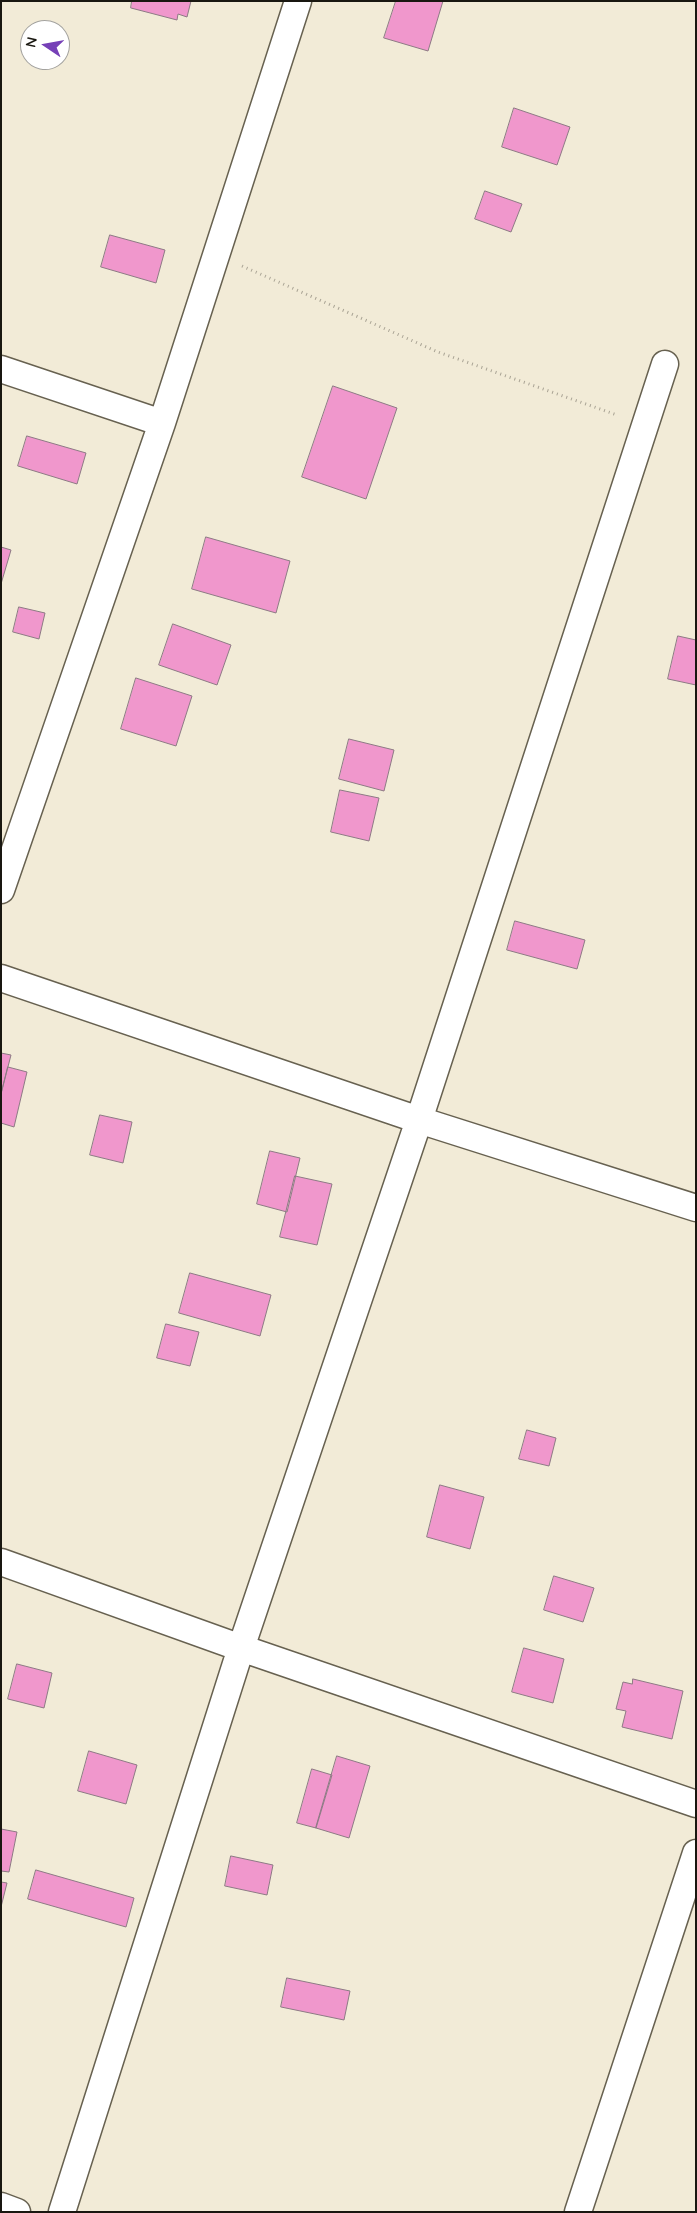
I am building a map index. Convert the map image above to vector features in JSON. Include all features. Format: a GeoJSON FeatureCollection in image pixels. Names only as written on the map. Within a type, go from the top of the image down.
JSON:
{"type":"FeatureCollection","features":[{"type":"Feature","properties":{"kind":"street"},"geometry":{"type":"LineString","coordinates":[[1,890],[162,423],[298,1]]}},
{"type":"Feature","properties":{"kind":"street"},"geometry":{"type":"LineString","coordinates":[[62,2212],[240,1648],[419,1120],[664,364]]}},
{"type":"Feature","properties":{"kind":"street"},"geometry":{"type":"LineString","coordinates":[[1,369],[162,423]]}},
{"type":"Feature","properties":{"kind":"street"},"geometry":{"type":"LineString","coordinates":[[1,978],[419,1120],[696,1208]]}},
{"type":"Feature","properties":{"kind":"street"},"geometry":{"type":"LineString","coordinates":[[1,1562],[240,1648],[696,1804]]}},
{"type":"Feature","properties":{"kind":"street"},"geometry":{"type":"LineString","coordinates":[[578,2212],[696,1853]]}},
{"type":"Feature","properties":{"kind":"street"},"geometry":{"type":"LineString","coordinates":[[1,2206],[17,2212]]}},
{"type":"Feature","properties":{"kind":"path"},"geometry":{"type":"LineString","coordinates":[[216,255],[438,352],[645,424]]}},
{"type":"Feature","properties":{"kind":"building"},"geometry":{"type":"Polygon","coordinates":[[[132,1],[191,1],[187,17],[178,14],[177,20],[131,8],[132,1]]]}},
{"type":"Feature","properties":{"kind":"building"},"geometry":{"type":"Polygon","coordinates":[[[396,1],[443,1],[428,51],[384,38],[396,1]]]}},
{"type":"Feature","properties":{"kind":"building"},"geometry":{"type":"Polygon","coordinates":[[[514,108],[570,127],[557,165],[502,147],[514,108]]]}},
{"type":"Feature","properties":{"kind":"building"},"geometry":{"type":"Polygon","coordinates":[[[485,191],[522,204],[511,232],[475,219],[485,191]]]}},
{"type":"Feature","properties":{"kind":"building"},"geometry":{"type":"Polygon","coordinates":[[[110,235],[165,250],[156,283],[101,267],[110,235]]]}},
{"type":"Feature","properties":{"kind":"building"},"geometry":{"type":"Polygon","coordinates":[[[333,386],[397,408],[366,499],[302,477],[333,386]]]}},
{"type":"Feature","properties":{"kind":"building"},"geometry":{"type":"Polygon","coordinates":[[[27,436],[86,453],[77,484],[18,466],[27,436]]]}},
{"type":"Feature","properties":{"kind":"building"},"geometry":{"type":"Polygon","coordinates":[[[206,537],[290,561],[276,613],[192,589],[206,537]]]}},
{"type":"Feature","properties":{"kind":"building"},"geometry":{"type":"Polygon","coordinates":[[[1,547],[11,550],[1,584],[1,547]]]}},
{"type":"Feature","properties":{"kind":"building"},"geometry":{"type":"Polygon","coordinates":[[[19,607],[45,613],[39,639],[13,632],[19,607]]]}},
{"type":"Feature","properties":{"kind":"building"},"geometry":{"type":"Polygon","coordinates":[[[173,624],[231,645],[217,685],[159,665],[173,624]]]}},
{"type":"Feature","properties":{"kind":"building"},"geometry":{"type":"Polygon","coordinates":[[[678,636],[696,640],[696,685],[668,679],[678,636]]]}},
{"type":"Feature","properties":{"kind":"building"},"geometry":{"type":"Polygon","coordinates":[[[136,678],[192,696],[176,746],[121,729],[136,678]]]}},
{"type":"Feature","properties":{"kind":"building"},"geometry":{"type":"Polygon","coordinates":[[[349,739],[394,750],[384,791],[339,779],[349,739]]]}},
{"type":"Feature","properties":{"kind":"building"},"geometry":{"type":"Polygon","coordinates":[[[340,790],[379,798],[369,841],[331,832],[340,790]]]}},
{"type":"Feature","properties":{"kind":"building"},"geometry":{"type":"Polygon","coordinates":[[[515,921],[585,940],[577,969],[507,950],[515,921]]]}},
{"type":"Feature","properties":{"kind":"building"},"geometry":{"type":"Polygon","coordinates":[[[1,1053],[11,1055],[1,1094],[1,1053]]]}},
{"type":"Feature","properties":{"kind":"building"},"geometry":{"type":"Polygon","coordinates":[[[8,1067],[27,1072],[14,1127],[1,1123],[1,1094],[8,1067]]]}},
{"type":"Feature","properties":{"kind":"building"},"geometry":{"type":"Polygon","coordinates":[[[100,1115],[132,1122],[123,1163],[90,1155],[100,1115]]]}},
{"type":"Feature","properties":{"kind":"building"},"geometry":{"type":"Polygon","coordinates":[[[270,1151],[300,1158],[287,1212],[257,1204],[270,1151]]]}},
{"type":"Feature","properties":{"kind":"building"},"geometry":{"type":"Polygon","coordinates":[[[295,1176],[332,1184],[317,1245],[280,1237],[295,1176]]]}},
{"type":"Feature","properties":{"kind":"building"},"geometry":{"type":"Polygon","coordinates":[[[190,1273],[271,1295],[260,1336],[179,1313],[190,1273]]]}},
{"type":"Feature","properties":{"kind":"building"},"geometry":{"type":"Polygon","coordinates":[[[166,1324],[199,1332],[190,1366],[157,1358],[166,1324]]]}},
{"type":"Feature","properties":{"kind":"building"},"geometry":{"type":"Polygon","coordinates":[[[527,1430],[556,1438],[549,1466],[519,1459],[527,1430]]]}},
{"type":"Feature","properties":{"kind":"building"},"geometry":{"type":"Polygon","coordinates":[[[440,1485],[484,1497],[470,1549],[427,1537],[440,1485]]]}},
{"type":"Feature","properties":{"kind":"building"},"geometry":{"type":"Polygon","coordinates":[[[554,1576],[594,1588],[583,1622],[544,1610],[554,1576]]]}},
{"type":"Feature","properties":{"kind":"building"},"geometry":{"type":"Polygon","coordinates":[[[524,1648],[564,1659],[553,1703],[512,1692],[524,1648]]]}},
{"type":"Feature","properties":{"kind":"building"},"geometry":{"type":"Polygon","coordinates":[[[17,1664],[52,1673],[44,1708],[8,1699],[17,1664]]]}},
{"type":"Feature","properties":{"kind":"building"},"geometry":{"type":"Polygon","coordinates":[[[633,1679],[683,1691],[672,1739],[622,1727],[626,1711],[616,1709],[623,1682],[632,1684],[633,1679]]]}},
{"type":"Feature","properties":{"kind":"building"},"geometry":{"type":"Polygon","coordinates":[[[89,1751],[137,1765],[126,1804],[78,1791],[89,1751]]]}},
{"type":"Feature","properties":{"kind":"building"},"geometry":{"type":"Polygon","coordinates":[[[337,1756],[370,1766],[349,1838],[316,1828],[337,1756]]]}},
{"type":"Feature","properties":{"kind":"building"},"geometry":{"type":"Polygon","coordinates":[[[312,1769],[332,1775],[316,1828],[297,1823],[312,1769]]]}},
{"type":"Feature","properties":{"kind":"building"},"geometry":{"type":"Polygon","coordinates":[[[1,1829],[17,1832],[9,1872],[1,1871],[1,1829]]]}},
{"type":"Feature","properties":{"kind":"building"},"geometry":{"type":"Polygon","coordinates":[[[231,1856],[273,1865],[267,1895],[225,1886],[231,1856]]]}},
{"type":"Feature","properties":{"kind":"building"},"geometry":{"type":"Polygon","coordinates":[[[36,1870],[134,1898],[126,1927],[28,1899],[36,1870]]]}},
{"type":"Feature","properties":{"kind":"building"},"geometry":{"type":"Polygon","coordinates":[[[1,1882],[7,1883],[1,1907],[1,1882]]]}},
{"type":"Feature","properties":{"kind":"building"},"geometry":{"type":"Polygon","coordinates":[[[287,1978],[350,1991],[344,2020],[281,2007],[287,1978]]]}}]}
